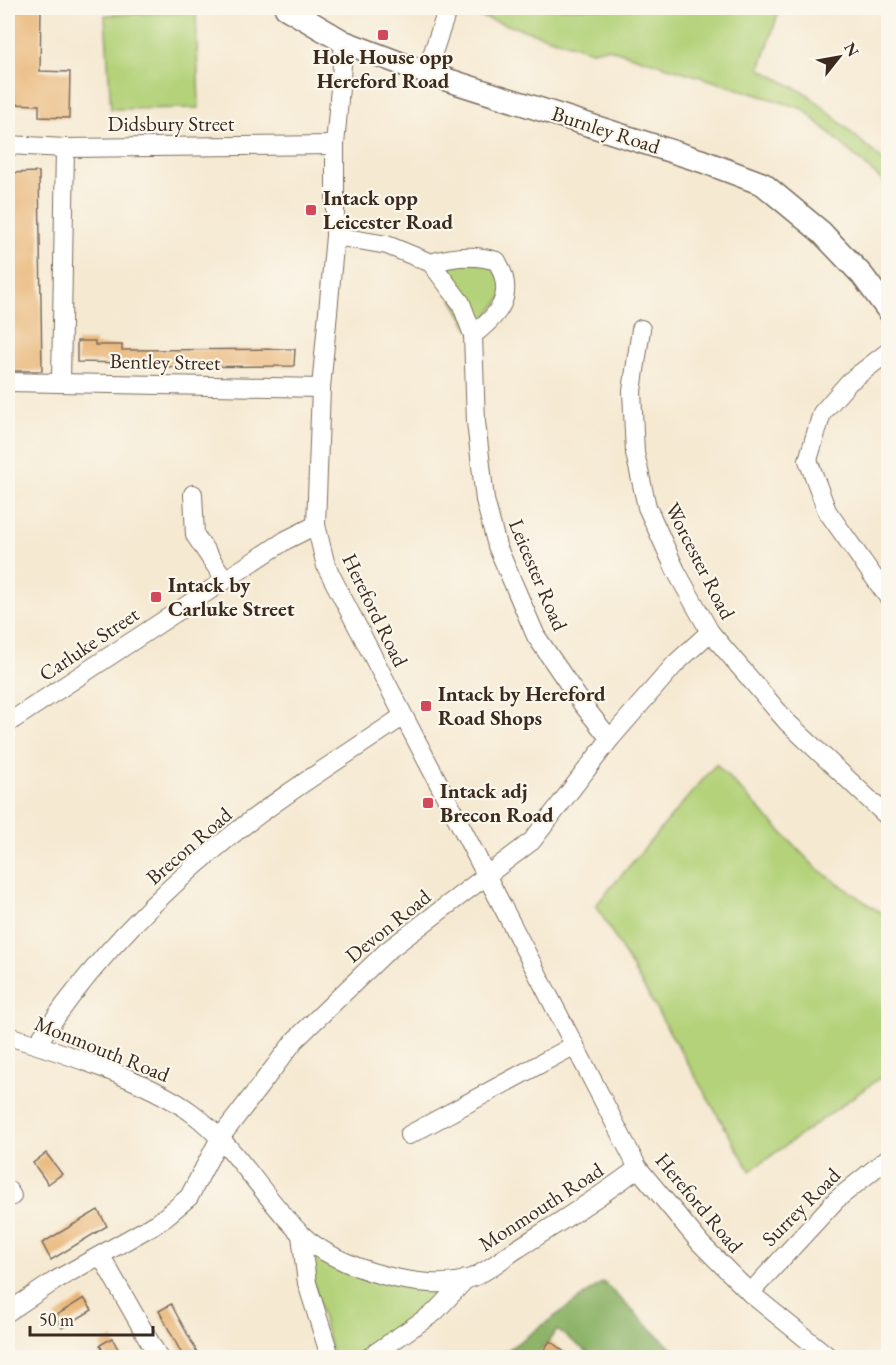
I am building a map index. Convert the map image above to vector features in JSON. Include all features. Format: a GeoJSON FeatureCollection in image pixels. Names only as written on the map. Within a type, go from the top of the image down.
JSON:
{"type":"FeatureCollection","features":[{"type":"Feature","properties":{"kind":"street","name":"Burnley Road"},"geometry":{"type":"LineString","coordinates":[[286,8],[344,42],[426,73],[702,161],[763,184],[821,232],[862,275],[888,310]]}},
{"type":"Feature","properties":{"kind":"street"},"geometry":{"type":"LineString","coordinates":[[426,73],[448,8]]}},
{"type":"Feature","properties":{"kind":"street","name":"Hereford Road"},"geometry":{"type":"LineString","coordinates":[[344,42],[335,146],[335,236],[321,388],[316,525],[326,566],[402,717],[489,876],[638,1168],[701,1244],[750,1293],[830,1358]]}},
{"type":"Feature","properties":{"kind":"street","name":"Didsbury Street"},"geometry":{"type":"LineString","coordinates":[[8,145],[65,148],[335,146]]}},
{"type":"Feature","properties":{"kind":"street"},"geometry":{"type":"LineString","coordinates":[[61,382],[65,148]]}},
{"type":"Feature","properties":{"kind":"street"},"geometry":{"type":"LineString","coordinates":[[335,236],[387,245],[431,263],[444,259],[480,255],[498,261],[505,275],[507,291],[495,318],[473,335]]}},
{"type":"Feature","properties":{"kind":"street","name":"Leicester Road"},"geometry":{"type":"LineString","coordinates":[[431,263],[461,303],[473,335],[476,422],[485,500],[496,546],[536,636],[583,705],[610,739]]}},
{"type":"Feature","properties":{"kind":"street","name":"Worcester Road"},"geometry":{"type":"LineString","coordinates":[[641,329],[632,391],[635,453],[647,507],[676,571],[710,632],[787,722],[888,818]]}},
{"type":"Feature","properties":{"kind":"street"},"geometry":{"type":"LineString","coordinates":[[888,352],[849,382],[822,412],[808,460],[827,511],[888,597]]}},
{"type":"Feature","properties":{"kind":"street","name":"Bentley Street"},"geometry":{"type":"LineString","coordinates":[[8,382],[321,388]]}},
{"type":"Feature","properties":{"kind":"street"},"geometry":{"type":"LineString","coordinates":[[193,494],[195,535],[225,580]]}},
{"type":"Feature","properties":{"kind":"street","name":"Carluke Street"},"geometry":{"type":"LineString","coordinates":[[8,723],[286,540],[316,525]]}},
{"type":"Feature","properties":{"kind":"street","name":"Devon Road"},"geometry":{"type":"LineString","coordinates":[[8,1312],[56,1280],[159,1222],[189,1197],[220,1138],[295,1040],[387,951],[489,876],[532,841],[610,739],[676,663],[710,632]]}},
{"type":"Feature","properties":{"kind":"street","name":"Brecon Road"},"geometry":{"type":"LineString","coordinates":[[37,1044],[66,1002],[131,928],[222,843],[402,717]]}},
{"type":"Feature","properties":{"kind":"street","name":"Monmouth Road"},"geometry":{"type":"LineString","coordinates":[[8,1036],[37,1044],[145,1086],[190,1112],[220,1138],[302,1235],[323,1251],[363,1270],[423,1283],[472,1278],[608,1191],[638,1168]]}},
{"type":"Feature","properties":{"kind":"street"},"geometry":{"type":"LineString","coordinates":[[409,1135],[575,1045]]}},
{"type":"Feature","properties":{"kind":"street","name":"Surrey Road"},"geometry":{"type":"LineString","coordinates":[[750,1293],[836,1200],[888,1158]]}},
{"type":"Feature","properties":{"kind":"street"},"geometry":{"type":"LineString","coordinates":[[302,1235],[307,1283],[328,1353],[333,1358]]}},
{"type":"Feature","properties":{"kind":"street"},"geometry":{"type":"LineString","coordinates":[[101,1256],[159,1358]]}},
{"type":"Feature","properties":{"kind":"street","name":"Monmouth Road"},"geometry":{"type":"LineString","coordinates":[[368,1358],[435,1312],[466,1280]]}},
{"type":"Feature","properties":{"kind":"green space"},"geometry":{"type":"Polygon","coordinates":[[[462,8],[780,8],[760,69],[809,95],[888,165],[888,186],[803,109],[607,48],[592,51],[465,12],[462,8]]]}},
{"type":"Feature","properties":{"kind":"green space"},"geometry":{"type":"Polygon","coordinates":[[[196,12],[199,108],[111,109],[105,15],[196,12]]]}},
{"type":"Feature","properties":{"kind":"green space"},"geometry":{"type":"Polygon","coordinates":[[[497,261],[507,291],[473,335],[431,263],[497,261]]]}},
{"type":"Feature","properties":{"kind":"green space"},"geometry":{"type":"Polygon","coordinates":[[[716,764],[816,868],[888,918],[888,1072],[750,1171],[596,905],[716,764]]]}},
{"type":"Feature","properties":{"kind":"green space"},"geometry":{"type":"Polygon","coordinates":[[[301,1235],[363,1270],[466,1279],[368,1357],[333,1357],[301,1235]]]}},
{"type":"Feature","properties":{"kind":"green space"},"geometry":{"type":"Polygon","coordinates":[[[603,1282],[680,1357],[594,1357],[557,1330],[536,1357],[498,1357],[603,1282]]]}},
{"type":"Feature","properties":{"kind":"building"},"geometry":{"type":"Polygon","coordinates":[[[11,8],[41,8],[40,71],[70,72],[69,118],[39,117],[39,105],[9,104],[11,8]]]}},
{"type":"Feature","properties":{"kind":"building"},"geometry":{"type":"Polygon","coordinates":[[[39,172],[42,371],[8,371],[8,173],[39,172]]]}},
{"type":"Feature","properties":{"kind":"building"},"geometry":{"type":"Polygon","coordinates":[[[77,341],[95,341],[95,345],[122,345],[122,350],[295,349],[294,366],[131,367],[131,363],[77,362],[77,341]]]}},
{"type":"Feature","properties":{"kind":"building"},"geometry":{"type":"Polygon","coordinates":[[[46,1153],[62,1174],[48,1184],[33,1163],[46,1153]]]}},
{"type":"Feature","properties":{"kind":"building"},"geometry":{"type":"Polygon","coordinates":[[[98,1210],[107,1226],[51,1260],[42,1243],[98,1210]]]}},
{"type":"Feature","properties":{"kind":"building"},"geometry":{"type":"Polygon","coordinates":[[[84,1298],[92,1310],[62,1328],[55,1316],[84,1298]]]}},
{"type":"Feature","properties":{"kind":"building"},"geometry":{"type":"Polygon","coordinates":[[[171,1304],[200,1358],[184,1358],[159,1311],[171,1304]]]}},
{"type":"Feature","properties":{"kind":"building"},"geometry":{"type":"Polygon","coordinates":[[[112,1338],[123,1358],[107,1358],[100,1345],[112,1338]]]}},
{"type":"Feature","properties":{"kind":"building"},"geometry":{"type":"Polygon","coordinates":[[[550,1341],[572,1358],[538,1358],[550,1341]]]}},
{"type":"Feature","properties":{"kind":"place","name":"Hole House opp Hereford Road"},"geometry":{"type":"Point","coordinates":[383,35]}},
{"type":"Feature","properties":{"kind":"place","name":"Intack opp Leicester Road"},"geometry":{"type":"Point","coordinates":[311,210]}},
{"type":"Feature","properties":{"kind":"place","name":"Intack by Carluke Street"},"geometry":{"type":"Point","coordinates":[156,597]}},
{"type":"Feature","properties":{"kind":"place","name":"Intack by Hereford Road Shops"},"geometry":{"type":"Point","coordinates":[426,706]}},
{"type":"Feature","properties":{"kind":"place","name":"Intack adj Brecon Road"},"geometry":{"type":"Point","coordinates":[428,803]}}]}
